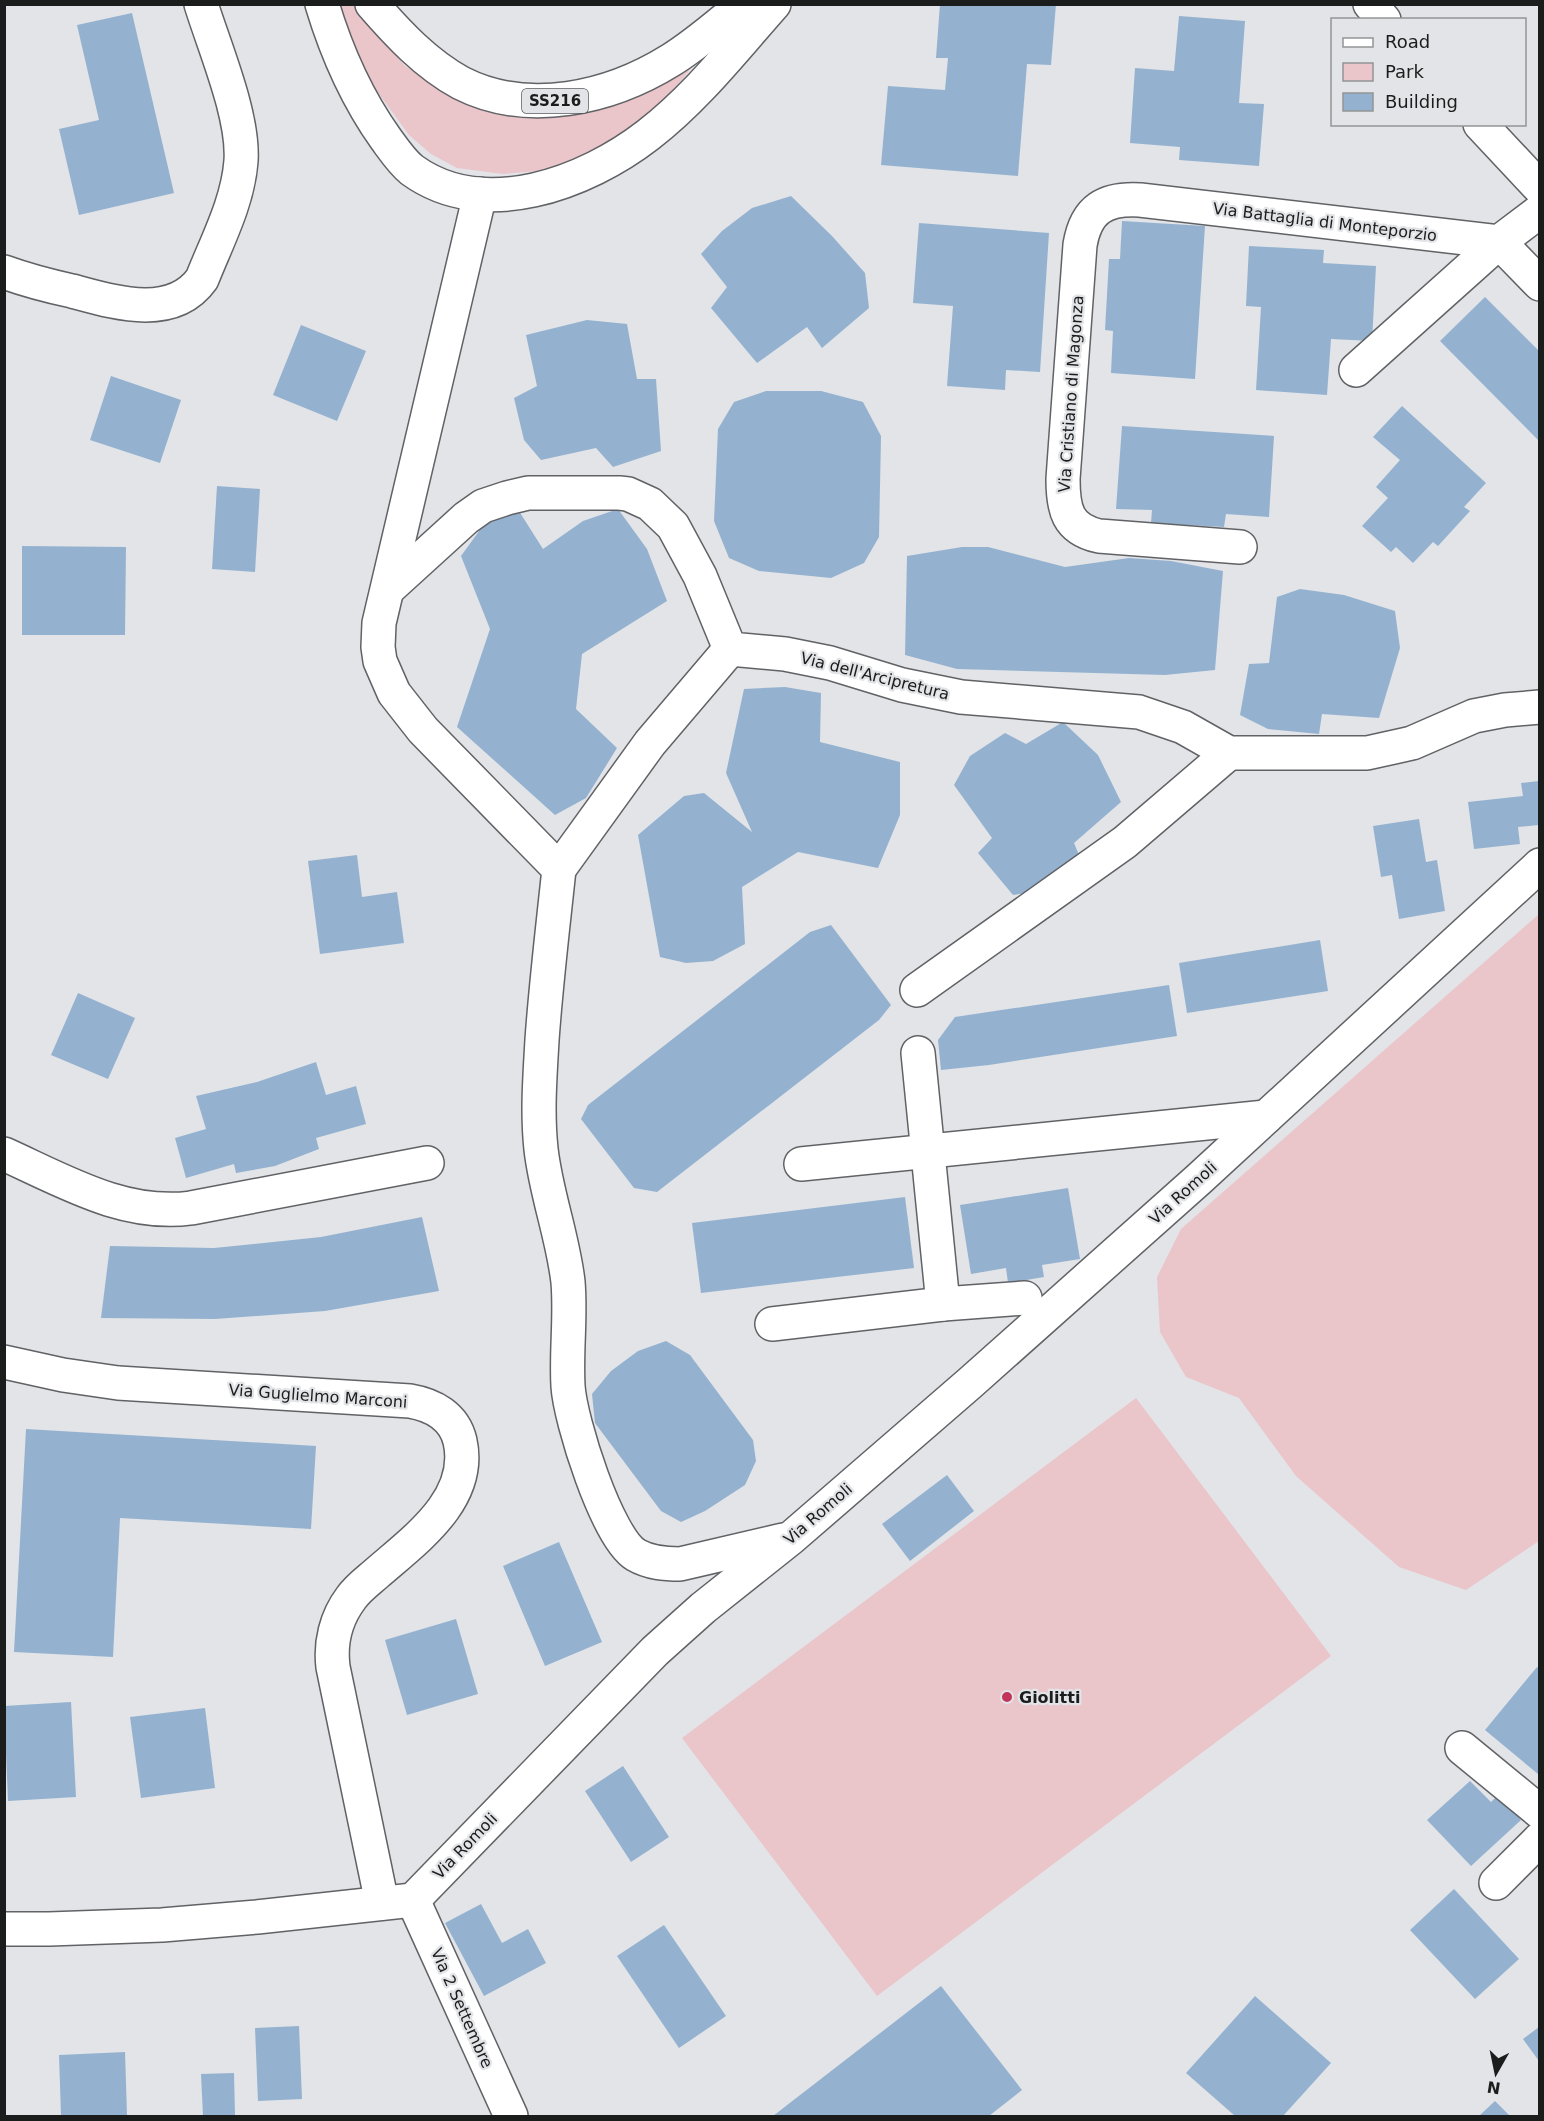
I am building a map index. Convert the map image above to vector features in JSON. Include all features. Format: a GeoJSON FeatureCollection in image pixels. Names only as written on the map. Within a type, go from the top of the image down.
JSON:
{"type":"FeatureCollection","features":[{"type":"Feature","properties":{"kind":"street"},"geometry":{"type":"LineString","coordinates":[[4,272],[107,300],[136,305],[172,301],[182,297],[202,279],[231,206],[241,153],[234,109],[201,4]]}},
{"type":"Feature","properties":{"kind":"street"},"geometry":{"type":"LineString","coordinates":[[322,4],[334,44],[349,77],[378,127],[401,160],[418,173],[442,185],[480,194],[539,189],[577,176],[619,154],[670,116],[708,78],[774,4]]}},
{"type":"Feature","properties":{"kind":"street","name":"SS216"},"geometry":{"type":"LineString","coordinates":[[372,4],[397,33],[460,82],[495,95],[541,101],[564,100],[597,93],[653,70],[689,47],[744,4]]}},
{"type":"Feature","properties":{"kind":"street"},"geometry":{"type":"LineString","coordinates":[[1370,4],[1382,18]]}},
{"type":"Feature","properties":{"kind":"street"},"geometry":{"type":"LineString","coordinates":[[1482,126],[1539,188]]}},
{"type":"Feature","properties":{"kind":"street"},"geometry":{"type":"LineString","coordinates":[[480,194],[379,623],[378,647],[382,667],[394,693],[423,730],[559,869]]}},
{"type":"Feature","properties":{"kind":"street","name":"Via Battaglia di Monteporzio"},"geometry":{"type":"LineString","coordinates":[[1101,205],[1121,200],[1140,200],[1499,242]]}},
{"type":"Feature","properties":{"kind":"street","name":"Via Cristiano di Magonza"},"geometry":{"type":"LineString","coordinates":[[1101,205],[1085,226],[1080,245],[1063,479],[1065,511],[1078,528],[1089,534],[1240,547]]}},
{"type":"Feature","properties":{"kind":"street"},"geometry":{"type":"LineString","coordinates":[[1356,370],[1499,242],[1539,211]]}},
{"type":"Feature","properties":{"kind":"street"},"geometry":{"type":"LineString","coordinates":[[1499,242],[1539,284]]}},
{"type":"Feature","properties":{"kind":"street"},"geometry":{"type":"LineString","coordinates":[[388,589],[466,518],[483,506],[518,495],[541,492],[628,494],[650,504],[674,526],[700,576],[730,649],[650,742],[559,869],[545,998],[539,1114],[546,1181],[567,1281],[568,1387],[573,1419],[612,1525],[635,1555],[658,1563],[680,1564],[791,1538]]}},
{"type":"Feature","properties":{"kind":"street","name":"Via dell'Arcipretura"},"geometry":{"type":"LineString","coordinates":[[730,649],[785,654],[830,663],[902,685],[961,697],[1151,715],[1183,727],[1229,753],[1367,753],[1382,751],[1412,743],[1474,716],[1539,707]]}},
{"type":"Feature","properties":{"kind":"street"},"geometry":{"type":"LineString","coordinates":[[917,990],[1125,842],[1229,753]]}},
{"type":"Feature","properties":{"kind":"street","name":"Via Romoli"},"geometry":{"type":"LineString","coordinates":[[398,1901],[655,1651],[703,1608],[791,1538],[995,1361],[1266,1117],[1539,865]]}},
{"type":"Feature","properties":{"kind":"street"},"geometry":{"type":"LineString","coordinates":[[918,1053],[944,1304]]}},
{"type":"Feature","properties":{"kind":"street"},"geometry":{"type":"LineString","coordinates":[[801,1164],[1266,1117]]}},
{"type":"Feature","properties":{"kind":"street"},"geometry":{"type":"LineString","coordinates":[[4,1154],[101,1197],[140,1208],[165,1210],[191,1208],[427,1163]]}},
{"type":"Feature","properties":{"kind":"street"},"geometry":{"type":"LineString","coordinates":[[772,1324],[944,1304],[1025,1298]]}},
{"type":"Feature","properties":{"kind":"street","name":"Via Guglielmo Marconi"},"geometry":{"type":"LineString","coordinates":[[4,1362],[63,1375],[118,1383],[410,1401],[441,1412],[454,1425],[460,1441],[463,1461],[456,1488],[428,1527],[350,1599],[336,1627],[333,1641],[333,1667],[398,1901]]}},
{"type":"Feature","properties":{"kind":"street"},"geometry":{"type":"LineString","coordinates":[[1462,1748],[1539,1812]]}},
{"type":"Feature","properties":{"kind":"street"},"geometry":{"type":"LineString","coordinates":[[1496,1883],[1539,1839]]}},
{"type":"Feature","properties":{"kind":"street"},"geometry":{"type":"LineString","coordinates":[[4,1929],[162,1925],[398,1901]]}},
{"type":"Feature","properties":{"kind":"street","name":"Via 2 Settembre"},"geometry":{"type":"LineString","coordinates":[[398,1901],[511,2116]]}},
{"type":"Feature","properties":{"kind":"green space"},"geometry":{"type":"Polygon","coordinates":[[[335,5],[354,5],[405,66],[464,101],[527,115],[704,53],[642,127],[602,150],[549,170],[503,174],[457,168],[431,154],[409,135],[355,61],[335,5]]]}},
{"type":"Feature","properties":{"kind":"green space"},"geometry":{"type":"Polygon","coordinates":[[[1539,914],[1539,1541],[1466,1590],[1399,1567],[1296,1476],[1239,1398],[1186,1377],[1160,1332],[1157,1277],[1181,1229],[1539,914]]]}},
{"type":"Feature","properties":{"kind":"green space","name":"Giolitti"},"geometry":{"type":"Polygon","coordinates":[[[1136,1398],[1331,1656],[877,1996],[682,1738],[1136,1398]]]}},
{"type":"Feature","properties":{"kind":"building"},"geometry":{"type":"Polygon","coordinates":[[[940,4],[1056,4],[1051,65],[1027,64],[1018,176],[881,165],[888,86],[945,90],[948,58],[936,58],[940,4]]]}},
{"type":"Feature","properties":{"kind":"building"},"geometry":{"type":"Polygon","coordinates":[[[132,13],[174,193],[79,215],[59,129],[99,120],[77,25],[132,13]]]}},
{"type":"Feature","properties":{"kind":"building"},"geometry":{"type":"Polygon","coordinates":[[[1179,16],[1245,21],[1239,103],[1264,104],[1259,166],[1179,160],[1180,147],[1130,143],[1135,68],[1174,71],[1179,16]]]}},
{"type":"Feature","properties":{"kind":"building"},"geometry":{"type":"Polygon","coordinates":[[[791,196],[832,236],[865,273],[869,308],[822,348],[807,327],[757,363],[711,308],[727,287],[701,254],[722,231],[752,208],[791,196]]]}},
{"type":"Feature","properties":{"kind":"building"},"geometry":{"type":"Polygon","coordinates":[[[1122,221],[1205,226],[1195,379],[1111,373],[1113,331],[1105,330],[1109,259],[1120,259],[1122,221]]]}},
{"type":"Feature","properties":{"kind":"building"},"geometry":{"type":"Polygon","coordinates":[[[919,223],[1049,233],[1040,372],[1006,370],[1005,390],[947,386],[953,306],[913,303],[919,223]]]}},
{"type":"Feature","properties":{"kind":"building"},"geometry":{"type":"Polygon","coordinates":[[[1249,246],[1324,250],[1323,263],[1376,266],[1372,341],[1331,339],[1327,395],[1256,390],[1261,307],[1246,306],[1249,246]]]}},
{"type":"Feature","properties":{"kind":"building"},"geometry":{"type":"Polygon","coordinates":[[[1485,297],[1539,351],[1539,441],[1440,341],[1485,297]]]}},
{"type":"Feature","properties":{"kind":"building"},"geometry":{"type":"Polygon","coordinates":[[[587,320],[627,324],[637,379],[656,379],[661,451],[613,467],[596,448],[541,460],[524,440],[514,398],[537,386],[526,335],[587,320]]]}},
{"type":"Feature","properties":{"kind":"building"},"geometry":{"type":"Polygon","coordinates":[[[301,325],[366,351],[337,421],[273,395],[301,325]]]}},
{"type":"Feature","properties":{"kind":"building"},"geometry":{"type":"Polygon","coordinates":[[[111,376],[181,400],[160,463],[90,440],[111,376]]]}},
{"type":"Feature","properties":{"kind":"building"},"geometry":{"type":"Polygon","coordinates":[[[766,391],[821,391],[863,402],[881,436],[879,537],[864,563],[831,578],[759,571],[729,558],[714,521],[718,429],[734,402],[766,391]]]}},
{"type":"Feature","properties":{"kind":"building"},"geometry":{"type":"Polygon","coordinates":[[[1402,406],[1486,483],[1464,507],[1470,511],[1438,546],[1433,542],[1413,563],[1396,547],[1391,552],[1362,526],[1388,498],[1376,487],[1400,460],[1373,437],[1402,406]]]}},
{"type":"Feature","properties":{"kind":"building"},"geometry":{"type":"Polygon","coordinates":[[[1122,426],[1274,436],[1269,517],[1226,514],[1224,527],[1151,523],[1152,510],[1116,509],[1122,426]]]}},
{"type":"Feature","properties":{"kind":"building"},"geometry":{"type":"Polygon","coordinates":[[[217,486],[260,489],[255,572],[212,569],[217,486]]]}},
{"type":"Feature","properties":{"kind":"building"},"geometry":{"type":"Polygon","coordinates":[[[517,508],[543,549],[583,521],[618,509],[647,549],[667,601],[582,654],[576,709],[617,748],[586,798],[555,815],[457,727],[490,629],[461,556],[482,527],[517,508]]]}},
{"type":"Feature","properties":{"kind":"building"},"geometry":{"type":"Polygon","coordinates":[[[22,546],[126,547],[125,635],[22,635],[22,546]]]}},
{"type":"Feature","properties":{"kind":"building"},"geometry":{"type":"Polygon","coordinates":[[[962,547],[988,547],[1065,567],[1129,558],[1171,561],[1223,571],[1215,670],[1165,675],[957,669],[905,655],[907,556],[962,547]]]}},
{"type":"Feature","properties":{"kind":"building"},"geometry":{"type":"Polygon","coordinates":[[[1300,589],[1344,595],[1395,611],[1400,648],[1379,718],[1322,714],[1319,734],[1268,729],[1240,715],[1249,664],[1269,663],[1277,597],[1300,589]]]}},
{"type":"Feature","properties":{"kind":"building"},"geometry":{"type":"Polygon","coordinates":[[[785,687],[821,693],[820,742],[900,762],[900,815],[878,868],[798,852],[742,887],[745,944],[713,961],[686,963],[660,957],[638,835],[684,796],[704,793],[752,832],[726,773],[744,689],[785,687]]]}},
{"type":"Feature","properties":{"kind":"building"},"geometry":{"type":"Polygon","coordinates":[[[1063,722],[1098,755],[1121,802],[1074,843],[1081,860],[1040,891],[1013,895],[978,853],[992,838],[954,785],[970,756],[1005,733],[1026,744],[1063,722]]]}},
{"type":"Feature","properties":{"kind":"building"},"geometry":{"type":"Polygon","coordinates":[[[1539,781],[1539,825],[1518,827],[1520,844],[1474,849],[1468,802],[1523,796],[1521,783],[1539,781]]]}},
{"type":"Feature","properties":{"kind":"building"},"geometry":{"type":"Polygon","coordinates":[[[1419,819],[1426,862],[1437,860],[1445,911],[1399,919],[1392,875],[1381,877],[1373,826],[1419,819]]]}},
{"type":"Feature","properties":{"kind":"building"},"geometry":{"type":"Polygon","coordinates":[[[357,855],[362,897],[397,892],[404,943],[320,954],[308,861],[357,855]]]}},
{"type":"Feature","properties":{"kind":"building"},"geometry":{"type":"Polygon","coordinates":[[[831,925],[891,1005],[879,1020],[657,1192],[634,1188],[581,1119],[588,1105],[810,932],[831,925]]]}},
{"type":"Feature","properties":{"kind":"building"},"geometry":{"type":"Polygon","coordinates":[[[1320,940],[1328,991],[1187,1013],[1179,963],[1320,940]]]}},
{"type":"Feature","properties":{"kind":"building"},"geometry":{"type":"Polygon","coordinates":[[[1169,985],[1177,1036],[989,1065],[941,1070],[938,1040],[955,1017],[1169,985]]]}},
{"type":"Feature","properties":{"kind":"building"},"geometry":{"type":"Polygon","coordinates":[[[78,993],[135,1018],[108,1079],[51,1055],[78,993]]]}},
{"type":"Feature","properties":{"kind":"building"},"geometry":{"type":"Polygon","coordinates":[[[316,1062],[326,1095],[356,1086],[366,1124],[316,1138],[319,1149],[275,1166],[236,1173],[234,1164],[186,1178],[175,1138],[206,1129],[196,1096],[257,1082],[316,1062]]]}},
{"type":"Feature","properties":{"kind":"building"},"geometry":{"type":"Polygon","coordinates":[[[1068,1188],[1080,1259],[1042,1265],[1044,1277],[1008,1283],[1006,1268],[971,1274],[960,1205],[1068,1188]]]}},
{"type":"Feature","properties":{"kind":"building"},"geometry":{"type":"Polygon","coordinates":[[[905,1197],[914,1268],[701,1293],[692,1223],[905,1197]]]}},
{"type":"Feature","properties":{"kind":"building"},"geometry":{"type":"Polygon","coordinates":[[[422,1217],[439,1291],[325,1311],[215,1319],[101,1318],[110,1246],[214,1248],[321,1237],[422,1217]]]}},
{"type":"Feature","properties":{"kind":"building"},"geometry":{"type":"Polygon","coordinates":[[[666,1341],[690,1355],[753,1440],[756,1461],[745,1485],[705,1511],[681,1522],[661,1511],[595,1423],[592,1394],[611,1371],[638,1351],[666,1341]]]}},
{"type":"Feature","properties":{"kind":"building"},"geometry":{"type":"Polygon","coordinates":[[[26,1429],[316,1446],[311,1529],[120,1518],[113,1657],[14,1652],[26,1429]]]}},
{"type":"Feature","properties":{"kind":"building"},"geometry":{"type":"Polygon","coordinates":[[[947,1475],[974,1511],[910,1561],[882,1524],[947,1475]]]}},
{"type":"Feature","properties":{"kind":"building"},"geometry":{"type":"Polygon","coordinates":[[[559,1542],[602,1642],[545,1666],[503,1566],[559,1542]]]}},
{"type":"Feature","properties":{"kind":"building"},"geometry":{"type":"Polygon","coordinates":[[[456,1619],[478,1694],[407,1715],[385,1640],[456,1619]]]}},
{"type":"Feature","properties":{"kind":"building"},"geometry":{"type":"Polygon","coordinates":[[[1537,1667],[1539,1669],[1538,1774],[1485,1730],[1537,1667]]]}},
{"type":"Feature","properties":{"kind":"building"},"geometry":{"type":"Polygon","coordinates":[[[71,1702],[76,1797],[8,1801],[4,1706],[71,1702]]]}},
{"type":"Feature","properties":{"kind":"building"},"geometry":{"type":"Polygon","coordinates":[[[205,1708],[215,1788],[141,1798],[130,1717],[205,1708]]]}},
{"type":"Feature","properties":{"kind":"building"},"geometry":{"type":"Polygon","coordinates":[[[623,1766],[669,1837],[631,1862],[585,1791],[623,1766]]]}},
{"type":"Feature","properties":{"kind":"building"},"geometry":{"type":"Polygon","coordinates":[[[1470,1781],[1491,1802],[1498,1795],[1521,1820],[1471,1866],[1427,1820],[1470,1781]]]}},
{"type":"Feature","properties":{"kind":"building"},"geometry":{"type":"Polygon","coordinates":[[[1454,1889],[1519,1959],[1475,1999],[1410,1930],[1454,1889]]]}},
{"type":"Feature","properties":{"kind":"building"},"geometry":{"type":"Polygon","coordinates":[[[481,1904],[502,1943],[528,1929],[546,1963],[484,1996],[445,1923],[481,1904]]]}},
{"type":"Feature","properties":{"kind":"building"},"geometry":{"type":"Polygon","coordinates":[[[664,1925],[726,2016],[679,2048],[617,1956],[664,1925]]]}},
{"type":"Feature","properties":{"kind":"building"},"geometry":{"type":"Polygon","coordinates":[[[941,1986],[1022,2090],[989,2116],[773,2116],[941,1986]]]}},
{"type":"Feature","properties":{"kind":"building"},"geometry":{"type":"Polygon","coordinates":[[[1255,1996],[1331,2063],[1283,2116],[1235,2116],[1186,2073],[1255,1996]]]}},
{"type":"Feature","properties":{"kind":"building"},"geometry":{"type":"Polygon","coordinates":[[[299,2026],[302,2099],[258,2101],[255,2028],[299,2026]]]}},
{"type":"Feature","properties":{"kind":"building"},"geometry":{"type":"Polygon","coordinates":[[[1539,2027],[1539,2061],[1523,2039],[1539,2027]]]}},
{"type":"Feature","properties":{"kind":"building"},"geometry":{"type":"Polygon","coordinates":[[[125,2052],[127,2116],[61,2116],[59,2055],[125,2052]]]}},
{"type":"Feature","properties":{"kind":"building"},"geometry":{"type":"Polygon","coordinates":[[[234,2073],[235,2116],[203,2116],[201,2074],[234,2073]]]}},
{"type":"Feature","properties":{"kind":"building"},"geometry":{"type":"Polygon","coordinates":[[[1495,2101],[1510,2116],[1479,2116],[1495,2101]]]}},
{"type":"Feature","properties":{"kind":"place","name":"Giolitti"},"geometry":{"type":"Point","coordinates":[1007,1697]}}]}
